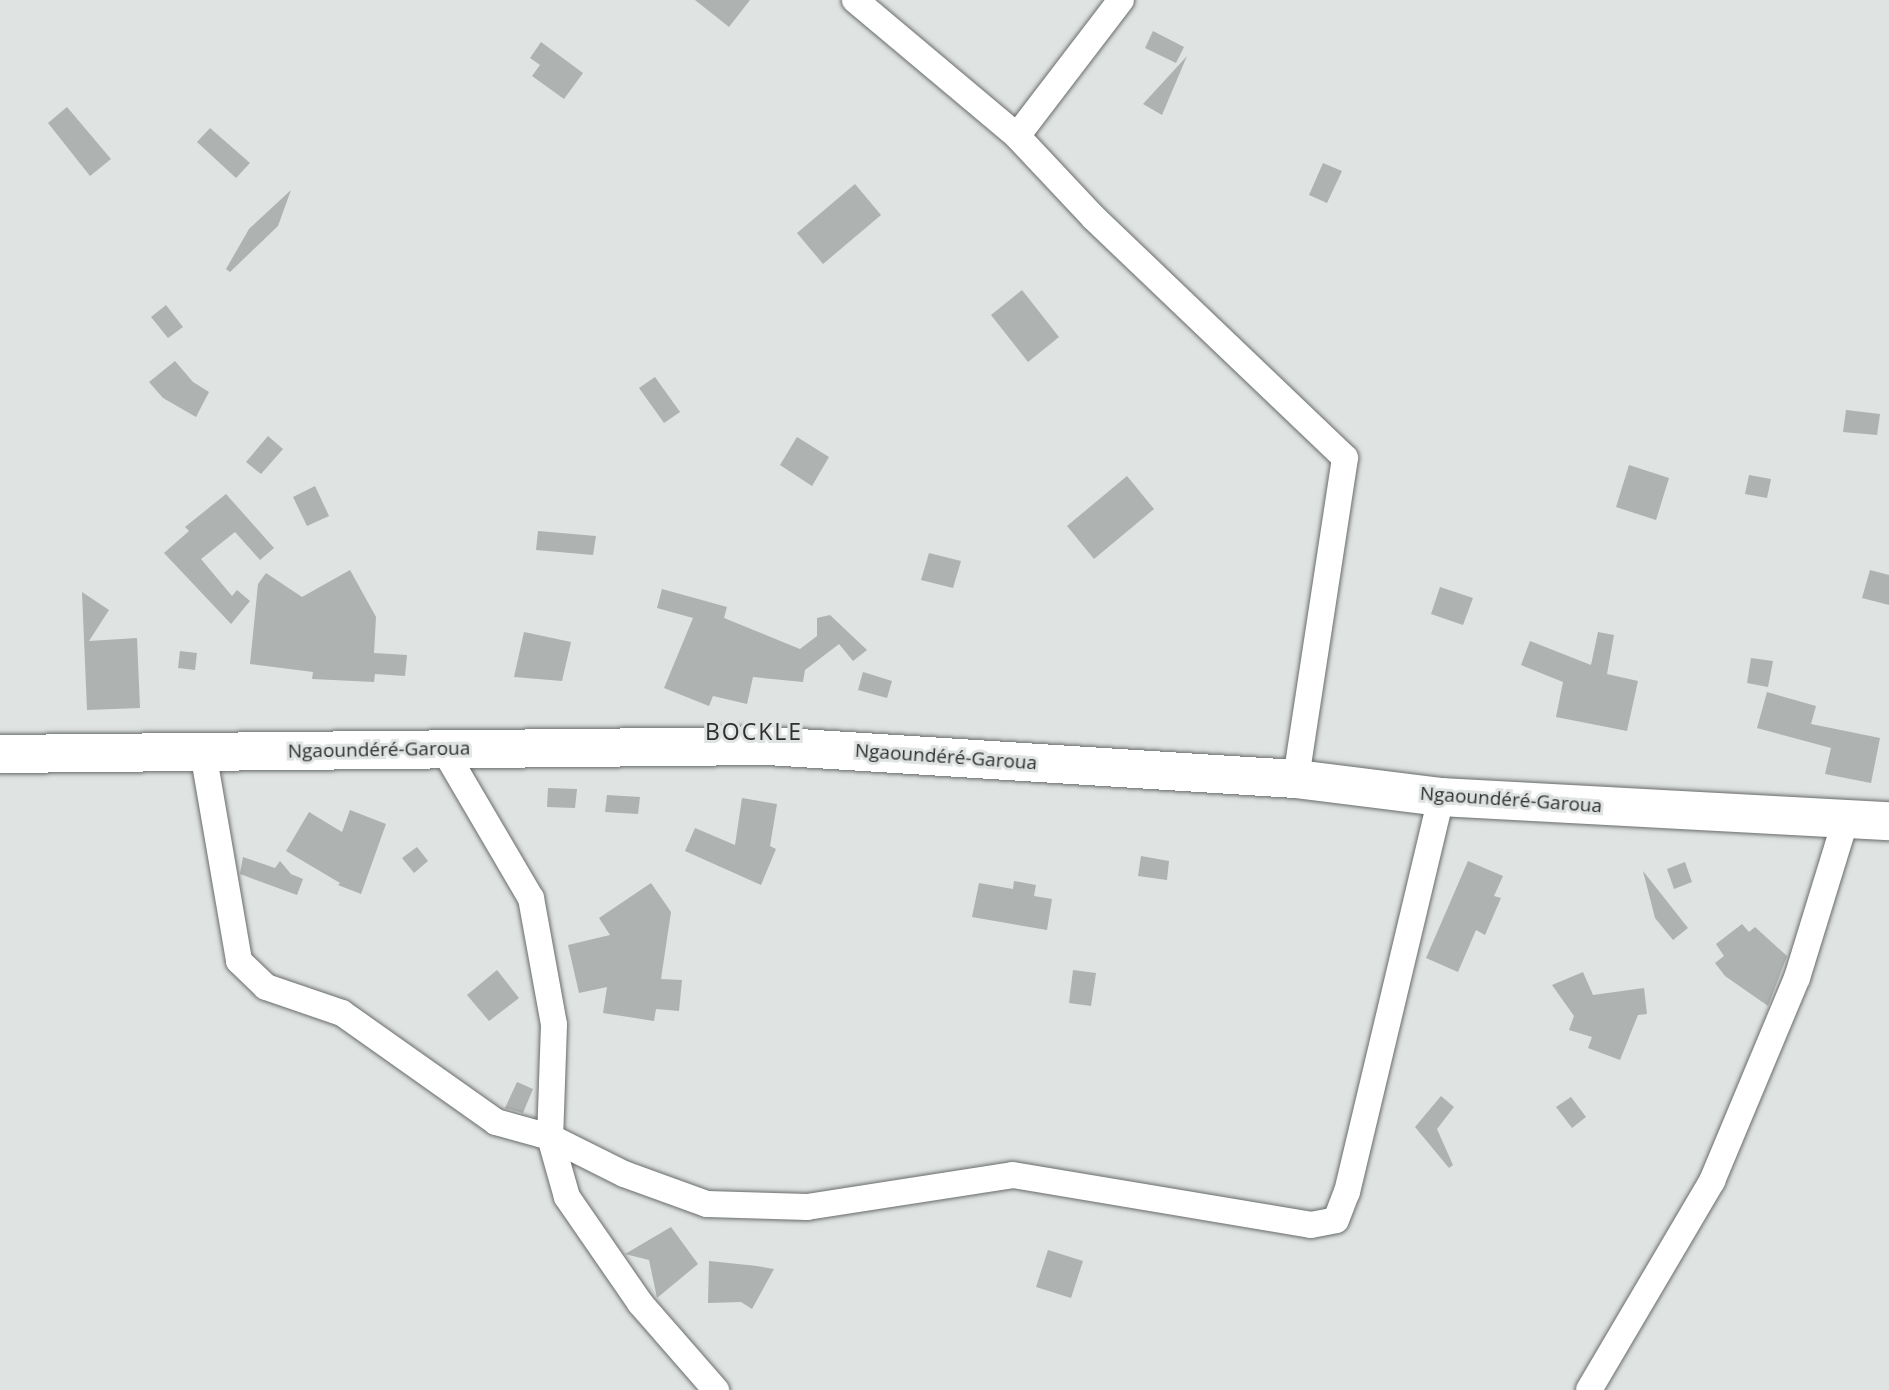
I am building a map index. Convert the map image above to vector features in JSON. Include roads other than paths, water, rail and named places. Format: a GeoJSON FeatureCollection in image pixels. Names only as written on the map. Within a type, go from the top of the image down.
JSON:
{"type":"FeatureCollection","features":[{"type":"Feature","properties":{"kind":"highway","name":"Ngaoundéré-Garoua"},"geometry":{"type":"LineString","coordinates":[[0,754],[767,746],[1296,779],[1441,797],[1889,821]]}},
{"type":"Feature","properties":{"kind":"street"},"geometry":{"type":"LineString","coordinates":[[855,0],[1017,136],[1094,218],[1345,458],[1296,779]]}},
{"type":"Feature","properties":{"kind":"street"},"geometry":{"type":"LineString","coordinates":[[1017,136],[1121,0]]}},
{"type":"Feature","properties":{"kind":"street"},"geometry":{"type":"LineString","coordinates":[[444,750],[531,898],[554,1025],[550,1137],[567,1197],[640,1303],[716,1390]]}},
{"type":"Feature","properties":{"kind":"street"},"geometry":{"type":"LineString","coordinates":[[204,752],[239,961],[266,987],[342,1013],[496,1122],[550,1137],[624,1174],[707,1204],[807,1207],[1013,1175],[1311,1225],[1336,1220],[1347,1192],[1441,797]]}},
{"type":"Feature","properties":{"kind":"street"},"geometry":{"type":"LineString","coordinates":[[1590,1390],[1712,1181],[1797,978],[1846,819]]}},
{"type":"Feature","properties":{"kind":"district","name":"BOCKLE"},"geometry":{"type":"Point","coordinates":[754,731]}}]}
